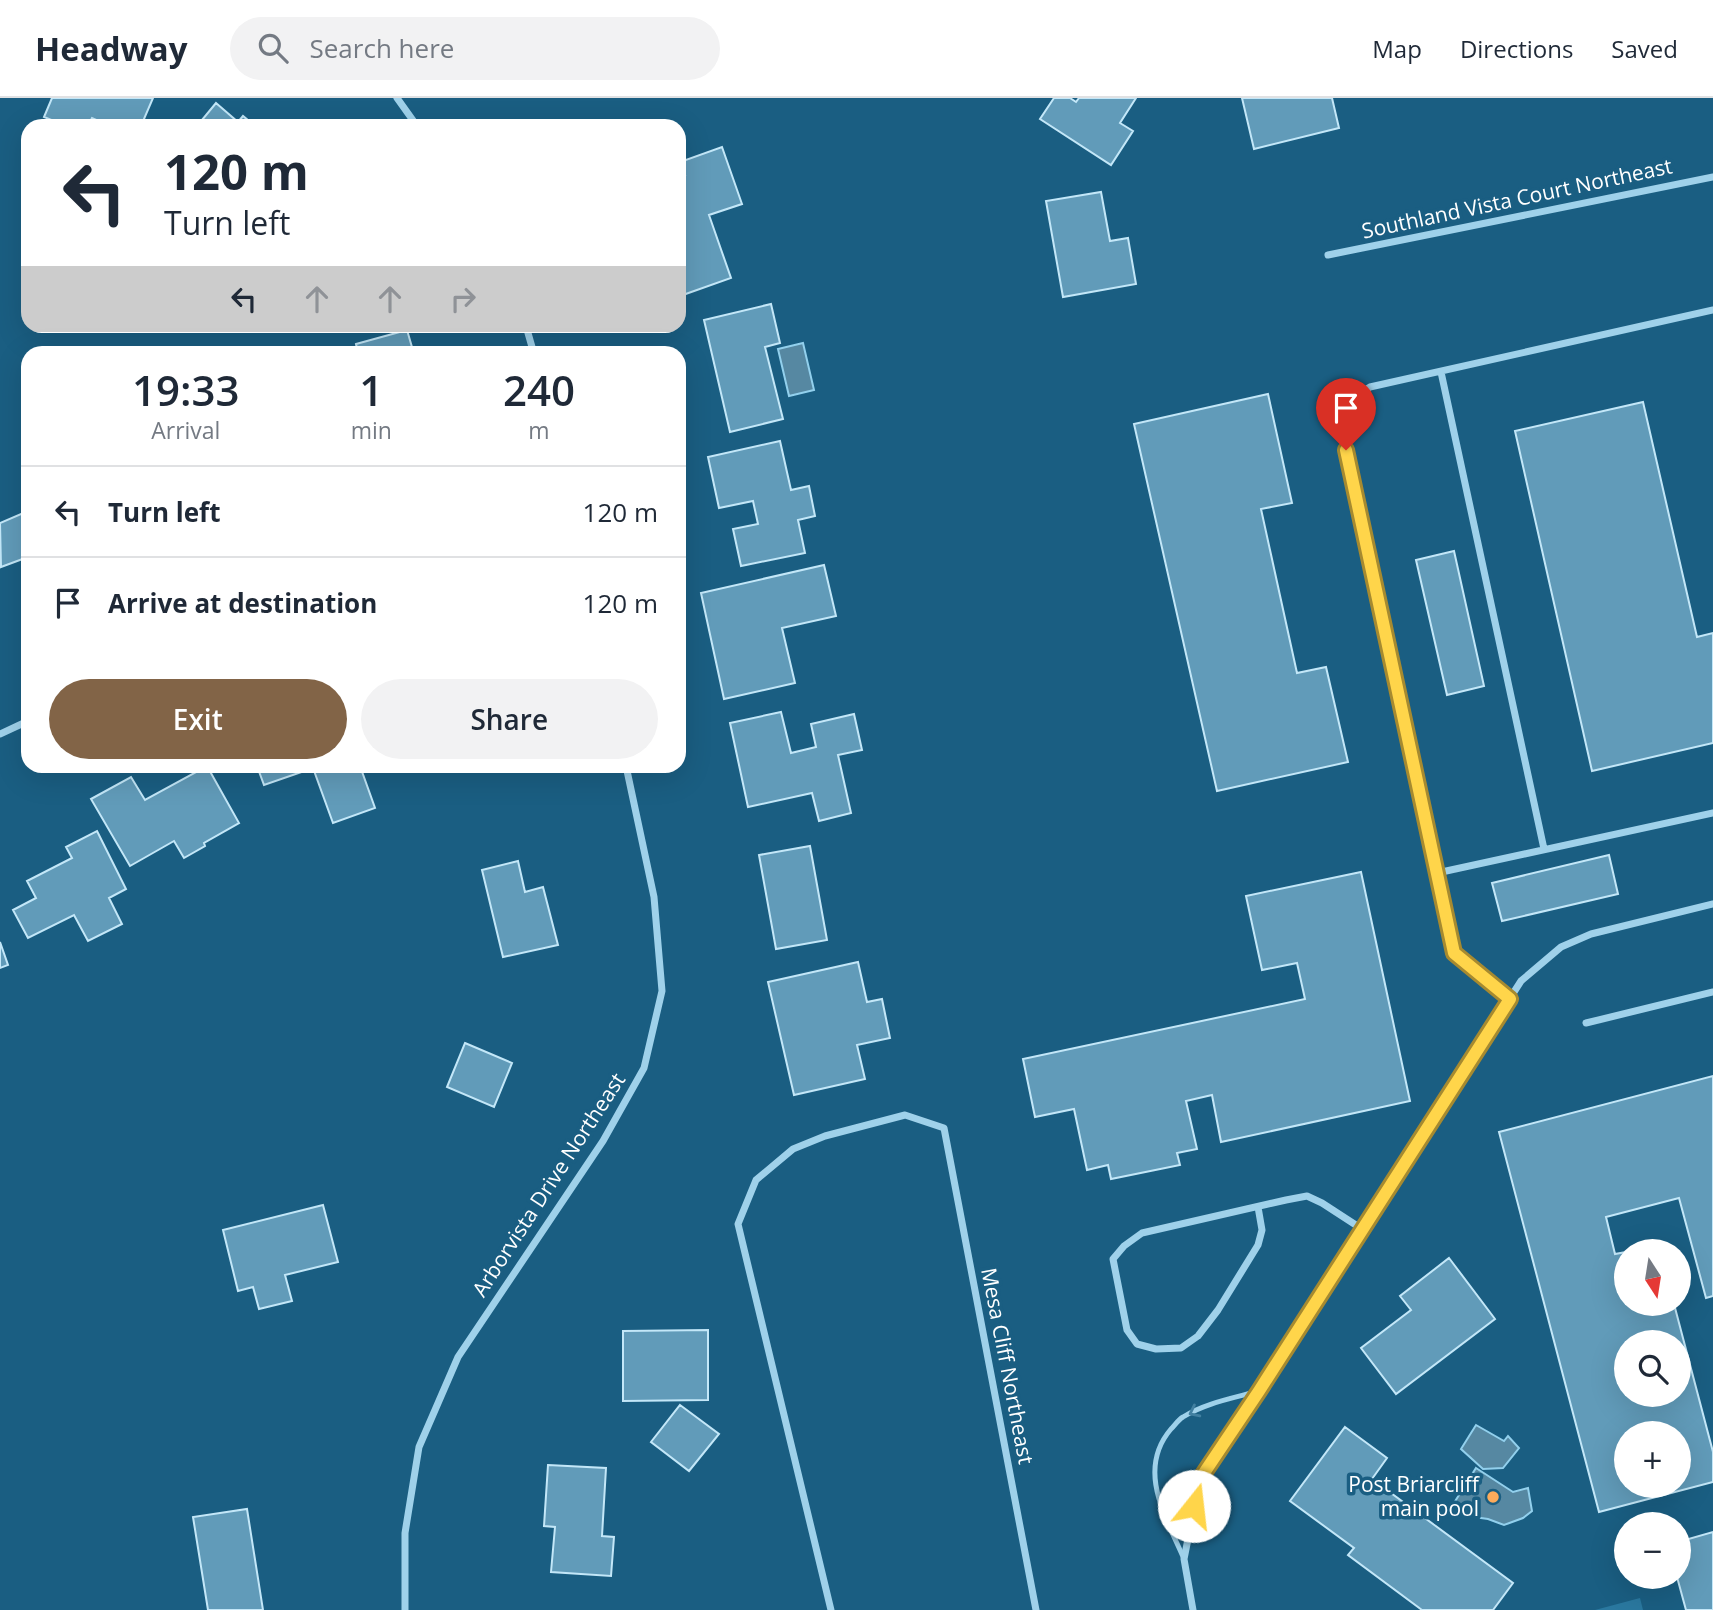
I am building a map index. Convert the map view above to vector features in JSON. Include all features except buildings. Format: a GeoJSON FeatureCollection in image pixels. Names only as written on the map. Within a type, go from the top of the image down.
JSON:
{"type":"FeatureCollection","features":[{"type":"Feature","properties":{"kind":"street"},"geometry":{"type":"LineString","coordinates":[[397,98],[412,119]]}},
{"type":"Feature","properties":{"kind":"street","name":"Southland Vista Court Northeast"},"geometry":{"type":"LineString","coordinates":[[1328,255],[1713,177]]}},
{"type":"Feature","properties":{"kind":"street"},"geometry":{"type":"LineString","coordinates":[[1510,999],[1454,953],[1340,424],[1347,402],[1370,387],[1713,310]]}},
{"type":"Feature","properties":{"kind":"street"},"geometry":{"type":"LineString","coordinates":[[1441,372],[1544,849]]}},
{"type":"Feature","properties":{"kind":"street"},"geometry":{"type":"LineString","coordinates":[[0,734],[21,724]]}},
{"type":"Feature","properties":{"kind":"street","name":"Arborvista Drive Northeast"},"geometry":{"type":"LineString","coordinates":[[405,1610],[405,1533],[419,1447],[457,1357],[603,1141],[644,1068],[662,991],[654,897],[627,773]]}},
{"type":"Feature","properties":{"kind":"street"},"geometry":{"type":"LineString","coordinates":[[1437,873],[1713,813]]}},
{"type":"Feature","properties":{"kind":"street"},"geometry":{"type":"LineString","coordinates":[[1193,1610],[1184,1559],[1200,1479],[1521,981],[1561,947],[1591,934],[1713,904]]}},
{"type":"Feature","properties":{"kind":"street"},"geometry":{"type":"LineString","coordinates":[[1586,1023],[1713,992]]}},
{"type":"Feature","properties":{"kind":"street","name":"Mesa Cliff Northeast"},"geometry":{"type":"LineString","coordinates":[[831,1610],[738,1224],[756,1180],[793,1149],[825,1136],[905,1115],[944,1128],[1036,1610]]}},
{"type":"Feature","properties":{"kind":"street"},"geometry":{"type":"LineString","coordinates":[[1258,1207],[1262,1230],[1258,1245],[1199,1336],[1181,1348],[1156,1349],[1137,1344],[1127,1330],[1115,1280],[1113,1259],[1124,1245],[1142,1233],[1307,1196],[1362,1229]]}},
{"type":"Feature","properties":{"kind":"lane"},"geometry":{"type":"LineString","coordinates":[[1184,1559],[1159,1501],[1154,1467],[1162,1440],[1181,1418],[1204,1407],[1259,1391]]}},
{"type":"Feature","properties":{"kind":"shaded area"},"geometry":{"type":"Polygon","coordinates":[[[803,343],[814,390],[789,396],[778,349],[803,343]]]}},
{"type":"Feature","properties":{"kind":"shaded area","name":"Post Briarcliff main pool"},"geometry":{"type":"Polygon","coordinates":[[[1476,1425],[1504,1441],[1508,1436],[1519,1448],[1503,1468],[1483,1469],[1461,1449],[1476,1425]]]}},
{"type":"Feature","properties":{"kind":"shaded area","name":"Post Briarcliff main pool"},"geometry":{"type":"Polygon","coordinates":[[[1476,1468],[1513,1492],[1528,1488],[1532,1511],[1523,1518],[1504,1525],[1474,1517],[1454,1503],[1476,1468]]]}},
{"type":"Feature","properties":{"kind":"shaded area"},"geometry":{"type":"Polygon","coordinates":[[[1640,1598],[1643,1610],[1595,1610],[1640,1598]]]}},
{"type":"Feature","properties":{"kind":"place","name":"Post Briarcliff main pool"},"geometry":{"type":"Point","coordinates":[1493,1497]}},
{"type":"Feature","properties":{"kind":"route"},"geometry":{"type":"LineString","coordinates":[[1194,1506],[1200,1479],[1510,999],[1454,953],[1346,450]]}}]}
